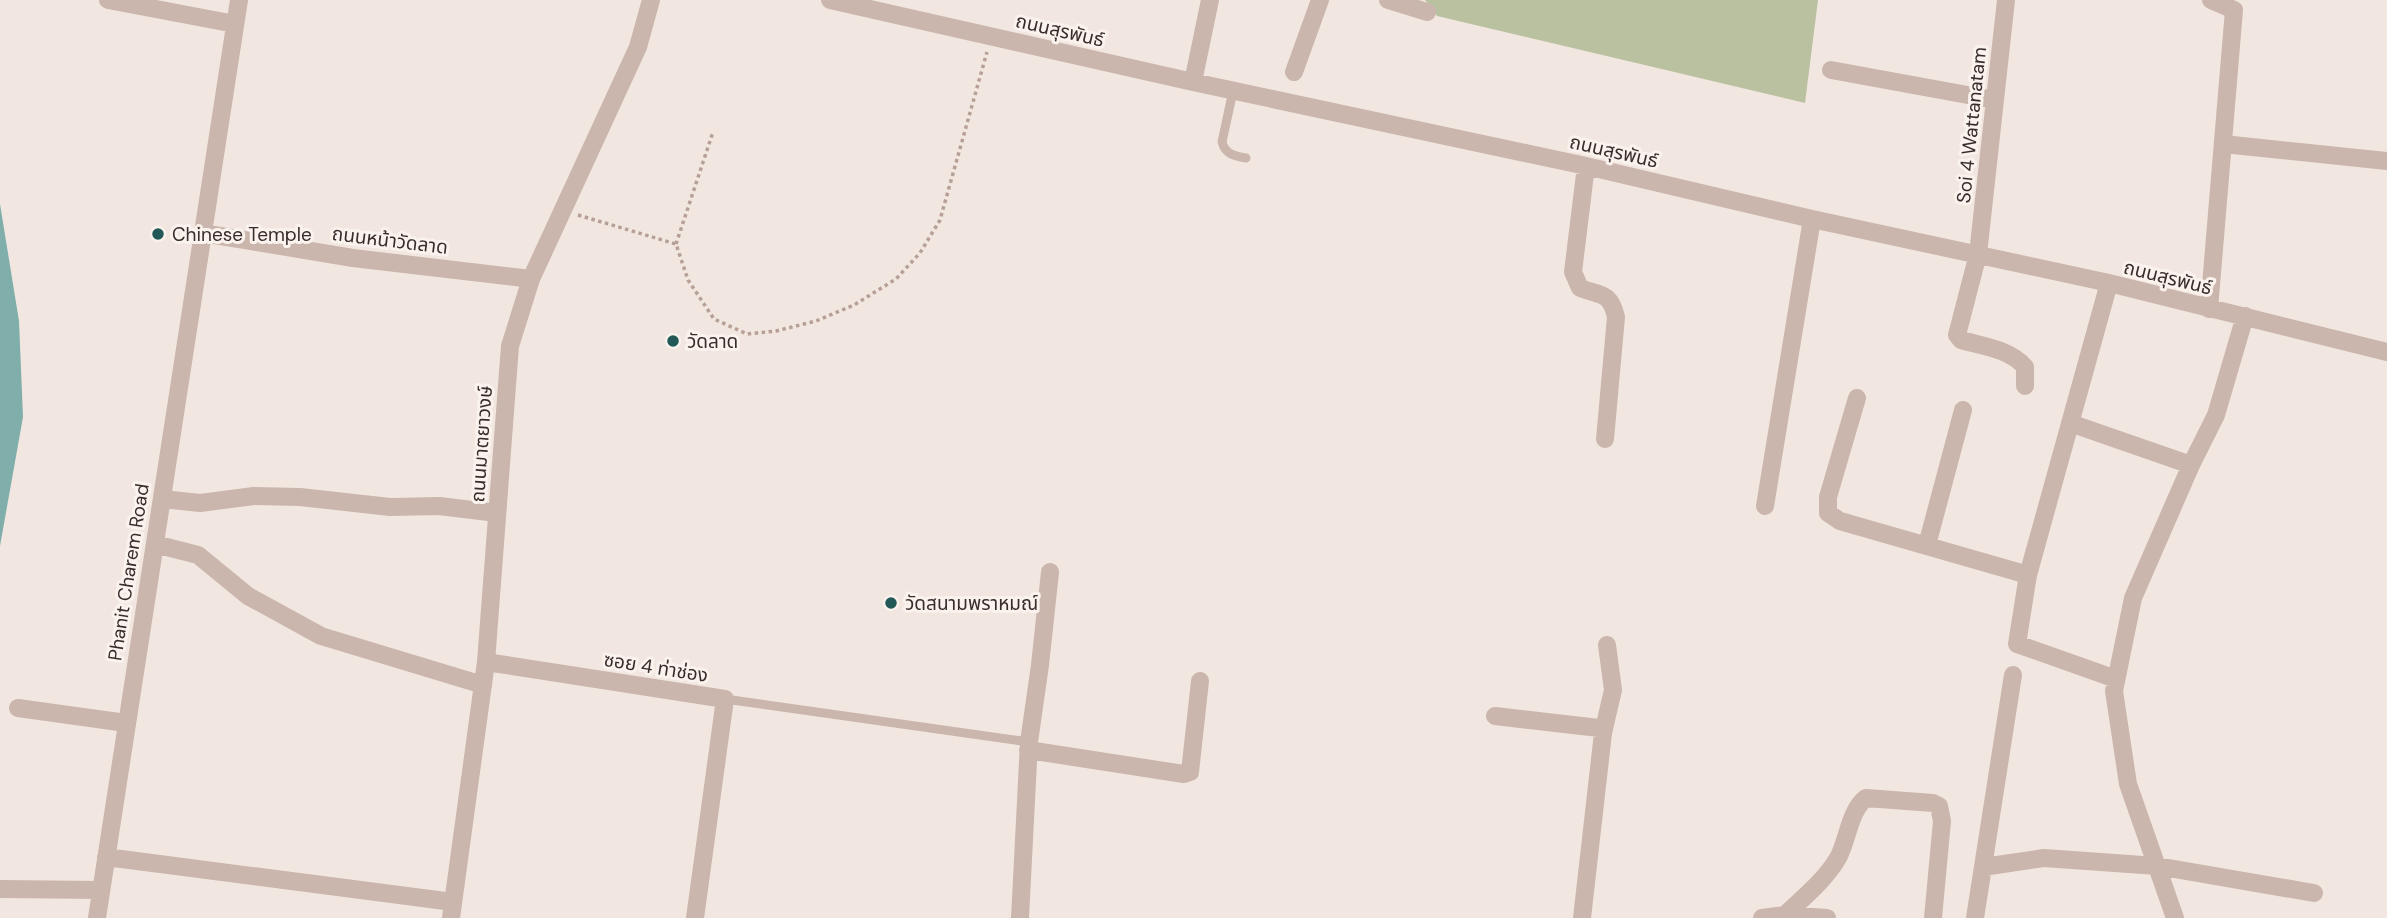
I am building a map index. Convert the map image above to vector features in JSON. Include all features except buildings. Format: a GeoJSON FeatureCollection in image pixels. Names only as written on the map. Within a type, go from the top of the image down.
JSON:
{"type":"FeatureCollection","features":[{"type":"Feature","properties":{"kind":"street"},"geometry":{"type":"LineString","coordinates":[[108,0],[235,24]]}},
{"type":"Feature","properties":{"kind":"street","name":"Phanit Charem Road"},"geometry":{"type":"LineString","coordinates":[[97,918],[125,723],[239,0]]}},
{"type":"Feature","properties":{"kind":"street","name":"ถนนมาตยาวงษ์"},"geometry":{"type":"LineString","coordinates":[[452,910],[486,662],[510,346],[531,279],[638,47],[651,0]]}},
{"type":"Feature","properties":{"kind":"street","name":"ถนนสุรพันธ์"},"geometry":{"type":"LineString","coordinates":[[830,0],[2109,283],[2387,352]]}},
{"type":"Feature","properties":{"kind":"street"},"geometry":{"type":"LineString","coordinates":[[1194,82],[1210,0]]}},
{"type":"Feature","properties":{"kind":"street"},"geometry":{"type":"LineString","coordinates":[[1294,72],[1320,0]]}},
{"type":"Feature","properties":{"kind":"street"},"geometry":{"type":"LineString","coordinates":[[1388,0],[1427,12]]}},
{"type":"Feature","properties":{"kind":"street","name":"Soi 4 Wattanatam"},"geometry":{"type":"LineString","coordinates":[[2006,0],[1978,254],[1957,335],[1961,340],[2005,352],[2020,361],[2025,367],[2025,386]]}},
{"type":"Feature","properties":{"kind":"street"},"geometry":{"type":"LineString","coordinates":[[2209,309],[2234,10],[2211,0]]}},
{"type":"Feature","properties":{"kind":"street"},"geometry":{"type":"LineString","coordinates":[[1831,70],[1995,100]]}},
{"type":"Feature","properties":{"kind":"street"},"geometry":{"type":"LineString","coordinates":[[2223,144],[2387,161]]}},
{"type":"Feature","properties":{"kind":"street"},"geometry":{"type":"LineString","coordinates":[[1586,166],[1573,272],[1580,288],[1604,295],[1609,300],[1616,317],[1605,439]]}},
{"type":"Feature","properties":{"kind":"street"},"geometry":{"type":"LineString","coordinates":[[1765,506],[1812,219]]}},
{"type":"Feature","properties":{"kind":"street","name":"ถนนหน้าวัดลาด"},"geometry":{"type":"LineString","coordinates":[[202,233],[353,258],[531,279]]}},
{"type":"Feature","properties":{"kind":"street"},"geometry":{"type":"LineString","coordinates":[[2109,283],[2028,575],[2017,644],[2116,679]]}},
{"type":"Feature","properties":{"kind":"street"},"geometry":{"type":"LineString","coordinates":[[2175,918],[2128,784],[2114,691],[2133,598],[2191,465],[2216,415],[2245,316]]}},
{"type":"Feature","properties":{"kind":"street"},"geometry":{"type":"LineString","coordinates":[[1857,398],[1828,497],[1828,513],[1840,521],[2028,575]]}},
{"type":"Feature","properties":{"kind":"street"},"geometry":{"type":"LineString","coordinates":[[1927,545],[1963,410]]}},
{"type":"Feature","properties":{"kind":"street"},"geometry":{"type":"LineString","coordinates":[[2070,423],[2191,465]]}},
{"type":"Feature","properties":{"kind":"street"},"geometry":{"type":"LineString","coordinates":[[162,499],[200,503],[254,496],[300,497],[390,507],[439,506],[497,513]]}},
{"type":"Feature","properties":{"kind":"street"},"geometry":{"type":"LineString","coordinates":[[155,544],[198,555],[248,596],[321,635],[483,685]]}},
{"type":"Feature","properties":{"kind":"street"},"geometry":{"type":"LineString","coordinates":[[1020,918],[1028,746],[1037,692],[1050,572]]}},
{"type":"Feature","properties":{"kind":"street"},"geometry":{"type":"LineString","coordinates":[[1582,918],[1603,733],[1613,690],[1607,645]]}},
{"type":"Feature","properties":{"kind":"street","name":"ซอย 4 ท่าช่อง"},"geometry":{"type":"LineString","coordinates":[[486,662],[725,699],[695,918]]}},
{"type":"Feature","properties":{"kind":"street"},"geometry":{"type":"LineString","coordinates":[[1975,918],[2012,674]]}},
{"type":"Feature","properties":{"kind":"street"},"geometry":{"type":"LineString","coordinates":[[1028,746],[1184,774],[1190,772],[1200,681]]}},
{"type":"Feature","properties":{"kind":"street"},"geometry":{"type":"LineString","coordinates":[[18,708],[125,723]]}},
{"type":"Feature","properties":{"kind":"street"},"geometry":{"type":"LineString","coordinates":[[1495,716],[1599,728],[1603,733]]}},
{"type":"Feature","properties":{"kind":"street"},"geometry":{"type":"LineString","coordinates":[[1785,915],[1829,871],[1846,843],[1857,808],[1866,798],[1933,803],[1938,806],[1942,821],[1933,918]]}},
{"type":"Feature","properties":{"kind":"street"},"geometry":{"type":"LineString","coordinates":[[106,857],[452,910]]}},
{"type":"Feature","properties":{"kind":"street"},"geometry":{"type":"LineString","coordinates":[[1983,867],[2043,859],[2157,866],[2314,893]]}},
{"type":"Feature","properties":{"kind":"street"},"geometry":{"type":"LineString","coordinates":[[0,889],[101,890]]}},
{"type":"Feature","properties":{"kind":"street"},"geometry":{"type":"LineString","coordinates":[[1762,918],[1785,915],[1827,918]]}},
{"type":"Feature","properties":{"kind":"lane"},"geometry":{"type":"LineString","coordinates":[[1233,91],[1222,142],[1232,156],[1246,158]]}},
{"type":"Feature","properties":{"kind":"lane"},"geometry":{"type":"LineString","coordinates":[[725,699],[1028,746]]}},
{"type":"Feature","properties":{"kind":"path"},"geometry":{"type":"LineString","coordinates":[[713,132],[676,244],[688,280],[715,319],[747,334],[776,331],[816,321],[854,305],[896,279],[920,253],[940,219],[992,36]]}},
{"type":"Feature","properties":{"kind":"path"},"geometry":{"type":"LineString","coordinates":[[563,211],[676,244]]}},
{"type":"Feature","properties":{"kind":"green space"},"geometry":{"type":"Polygon","coordinates":[[[1425,0],[1818,0],[1805,103],[1437,16],[1425,0]]]}},
{"type":"Feature","properties":{"kind":"water"},"geometry":{"type":"Polygon","coordinates":[[[0,204],[19,321],[23,417],[0,546],[0,204]]]}},
{"type":"Feature","properties":{"kind":"place","name":"Chinese Temple"},"geometry":{"type":"Point","coordinates":[158,234]}},
{"type":"Feature","properties":{"kind":"place","name":"วัดลาด"},"geometry":{"type":"Point","coordinates":[673,341]}},
{"type":"Feature","properties":{"kind":"place","name":"วัดสนามพราหมณ์"},"geometry":{"type":"Point","coordinates":[891,603]}}]}
